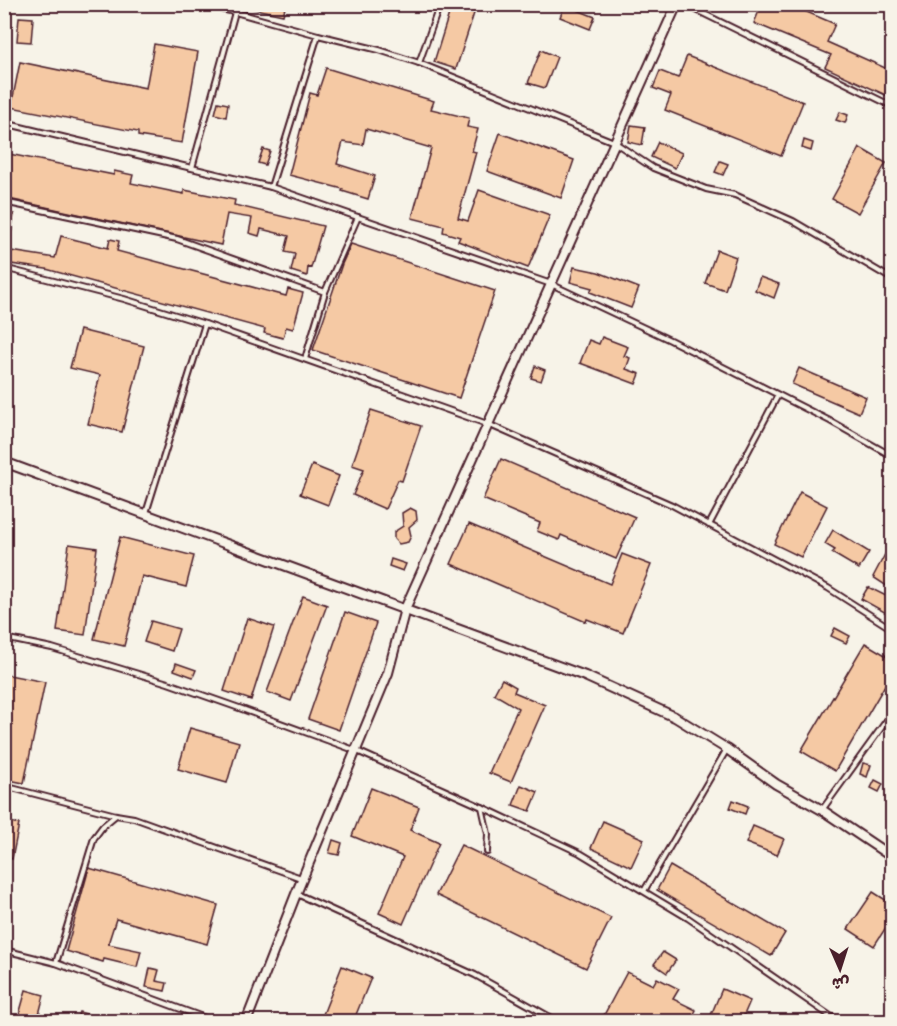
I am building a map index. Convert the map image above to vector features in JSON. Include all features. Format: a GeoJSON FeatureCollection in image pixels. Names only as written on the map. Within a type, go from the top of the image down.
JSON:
{"type":"FeatureCollection","features":[{"type":"Feature","properties":{"kind":"street"},"geometry":{"type":"LineString","coordinates":[[246,1022],[296,894],[388,673],[405,609],[677,4]]}},
{"type":"Feature","properties":{"kind":"street"},"geometry":{"type":"LineString","coordinates":[[4,462],[585,676],[675,717],[727,749],[776,784],[822,810],[892,856]]}},
{"type":"Feature","properties":{"kind":"lane"},"geometry":{"type":"LineString","coordinates":[[197,4],[379,50],[419,63],[614,142],[653,168],[706,189],[735,195],[793,221],[892,279]]}},
{"type":"Feature","properties":{"kind":"lane"},"geometry":{"type":"LineString","coordinates":[[419,63],[440,4]]}},
{"type":"Feature","properties":{"kind":"lane"},"geometry":{"type":"LineString","coordinates":[[684,4],[892,106]]}},
{"type":"Feature","properties":{"kind":"lane"},"geometry":{"type":"LineString","coordinates":[[192,168],[235,12]]}},
{"type":"Feature","properties":{"kind":"lane"},"geometry":{"type":"LineString","coordinates":[[271,188],[318,35]]}},
{"type":"Feature","properties":{"kind":"lane"},"geometry":{"type":"LineString","coordinates":[[4,123],[271,188],[551,284],[670,340],[892,456]]}},
{"type":"Feature","properties":{"kind":"lane"},"geometry":{"type":"LineString","coordinates":[[4,202],[177,239],[325,292]]}},
{"type":"Feature","properties":{"kind":"lane"},"geometry":{"type":"LineString","coordinates":[[305,359],[325,292],[358,217]]}},
{"type":"Feature","properties":{"kind":"lane"},"geometry":{"type":"LineString","coordinates":[[4,268],[124,299],[205,324],[490,424],[672,505],[828,588],[892,629]]}},
{"type":"Feature","properties":{"kind":"lane"},"geometry":{"type":"LineString","coordinates":[[146,513],[205,324]]}},
{"type":"Feature","properties":{"kind":"lane"},"geometry":{"type":"LineString","coordinates":[[709,525],[778,395]]}},
{"type":"Feature","properties":{"kind":"lane"},"geometry":{"type":"LineString","coordinates":[[4,638],[52,648],[168,683],[357,751],[482,807],[580,853],[644,891],[688,918],[838,1022]]}},
{"type":"Feature","properties":{"kind":"lane"},"geometry":{"type":"LineString","coordinates":[[822,810],[892,713]]}},
{"type":"Feature","properties":{"kind":"lane"},"geometry":{"type":"LineString","coordinates":[[644,891],[727,749]]}},
{"type":"Feature","properties":{"kind":"lane"},"geometry":{"type":"LineString","coordinates":[[4,786],[134,818],[303,878]]}},
{"type":"Feature","properties":{"kind":"lane"},"geometry":{"type":"LineString","coordinates":[[482,807],[488,834],[487,852]]}},
{"type":"Feature","properties":{"kind":"lane"},"geometry":{"type":"LineString","coordinates":[[56,963],[94,838],[116,815]]}},
{"type":"Feature","properties":{"kind":"lane"},"geometry":{"type":"LineString","coordinates":[[296,894],[475,975],[560,1022]]}},
{"type":"Feature","properties":{"kind":"lane"},"geometry":{"type":"LineString","coordinates":[[4,950],[56,963],[216,1022]]}},
{"type":"Feature","properties":{"kind":"building"},"geometry":{"type":"Polygon","coordinates":[[[250,4],[286,4],[283,15],[250,8],[250,4]]]}},
{"type":"Feature","properties":{"kind":"building"},"geometry":{"type":"Polygon","coordinates":[[[452,4],[477,4],[456,69],[434,62],[452,4]]]}},
{"type":"Feature","properties":{"kind":"building"},"geometry":{"type":"Polygon","coordinates":[[[762,4],[788,4],[835,24],[827,42],[892,71],[892,98],[825,67],[831,55],[754,23],[762,4]]]}},
{"type":"Feature","properties":{"kind":"building"},"geometry":{"type":"Polygon","coordinates":[[[565,5],[595,17],[590,29],[560,17],[565,5]]]}},
{"type":"Feature","properties":{"kind":"building"},"geometry":{"type":"Polygon","coordinates":[[[19,17],[33,18],[31,42],[17,41],[19,17]]]}},
{"type":"Feature","properties":{"kind":"building"},"geometry":{"type":"Polygon","coordinates":[[[154,44],[198,52],[182,143],[138,136],[138,132],[11,107],[20,62],[146,88],[154,44]]]}},
{"type":"Feature","properties":{"kind":"building"},"geometry":{"type":"Polygon","coordinates":[[[541,50],[557,57],[545,88],[528,83],[541,50]]]}},
{"type":"Feature","properties":{"kind":"building"},"geometry":{"type":"Polygon","coordinates":[[[687,56],[803,102],[781,156],[665,110],[671,95],[653,88],[660,71],[678,78],[687,56]]]}},
{"type":"Feature","properties":{"kind":"building"},"geometry":{"type":"Polygon","coordinates":[[[326,68],[434,101],[431,109],[469,118],[467,127],[478,129],[472,151],[476,152],[458,218],[468,221],[479,190],[550,215],[528,268],[458,241],[460,237],[443,232],[444,226],[412,218],[431,148],[366,129],[363,145],[343,142],[337,164],[375,176],[368,199],[342,191],[343,189],[289,175],[310,93],[317,95],[326,68]]]}},
{"type":"Feature","properties":{"kind":"building"},"geometry":{"type":"Polygon","coordinates":[[[218,102],[228,104],[226,117],[215,114],[218,102]]]}},
{"type":"Feature","properties":{"kind":"building"},"geometry":{"type":"Polygon","coordinates":[[[840,112],[848,115],[845,123],[836,120],[840,112]]]}},
{"type":"Feature","properties":{"kind":"building"},"geometry":{"type":"Polygon","coordinates":[[[631,125],[645,127],[642,145],[628,142],[631,125]]]}},
{"type":"Feature","properties":{"kind":"building"},"geometry":{"type":"Polygon","coordinates":[[[500,133],[574,160],[561,198],[487,171],[500,133]]]}},
{"type":"Feature","properties":{"kind":"building"},"geometry":{"type":"Polygon","coordinates":[[[804,140],[813,143],[811,151],[802,148],[804,140]]]}},
{"type":"Feature","properties":{"kind":"building"},"geometry":{"type":"Polygon","coordinates":[[[658,142],[682,153],[675,168],[651,157],[658,142]]]}},
{"type":"Feature","properties":{"kind":"building"},"geometry":{"type":"Polygon","coordinates":[[[860,148],[886,163],[858,213],[832,199],[860,148]]]}},
{"type":"Feature","properties":{"kind":"building"},"geometry":{"type":"Polygon","coordinates":[[[263,149],[270,151],[265,165],[258,163],[263,149]]]}},
{"type":"Feature","properties":{"kind":"building"},"geometry":{"type":"Polygon","coordinates":[[[4,153],[114,175],[114,171],[133,175],[131,183],[184,194],[184,190],[235,200],[234,205],[323,226],[311,268],[308,267],[307,276],[291,271],[295,254],[285,252],[289,236],[261,229],[259,236],[249,233],[252,218],[227,214],[221,245],[4,198],[9,170],[4,169],[4,153]]]}},
{"type":"Feature","properties":{"kind":"building"},"geometry":{"type":"Polygon","coordinates":[[[720,161],[728,164],[723,175],[715,172],[720,161]]]}},
{"type":"Feature","properties":{"kind":"building"},"geometry":{"type":"Polygon","coordinates":[[[4,212],[14,214],[9,248],[4,247],[4,212]]]}},
{"type":"Feature","properties":{"kind":"building"},"geometry":{"type":"Polygon","coordinates":[[[61,236],[108,248],[110,239],[119,241],[117,251],[286,296],[288,289],[303,293],[293,329],[286,327],[283,338],[264,333],[265,329],[46,269],[4,263],[4,250],[55,258],[61,236]]]}},
{"type":"Feature","properties":{"kind":"building"},"geometry":{"type":"Polygon","coordinates":[[[351,244],[495,291],[459,398],[313,350],[351,244]]]}},
{"type":"Feature","properties":{"kind":"building"},"geometry":{"type":"Polygon","coordinates":[[[717,250],[736,257],[725,290],[705,283],[717,250]]]}},
{"type":"Feature","properties":{"kind":"building"},"geometry":{"type":"Polygon","coordinates":[[[574,267],[598,272],[639,288],[631,308],[590,292],[592,288],[570,282],[574,267]]]}},
{"type":"Feature","properties":{"kind":"building"},"geometry":{"type":"Polygon","coordinates":[[[760,277],[779,284],[774,298],[755,290],[760,277]]]}},
{"type":"Feature","properties":{"kind":"building"},"geometry":{"type":"Polygon","coordinates":[[[80,330],[144,346],[122,432],[88,424],[100,375],[70,368],[80,330]]]}},
{"type":"Feature","properties":{"kind":"building"},"geometry":{"type":"Polygon","coordinates":[[[602,337],[628,347],[624,356],[630,358],[626,369],[640,374],[636,384],[580,363],[589,340],[599,344],[602,337]]]}},
{"type":"Feature","properties":{"kind":"building"},"geometry":{"type":"Polygon","coordinates":[[[535,366],[545,370],[541,381],[531,378],[535,366]]]}},
{"type":"Feature","properties":{"kind":"building"},"geometry":{"type":"Polygon","coordinates":[[[799,368],[866,397],[859,413],[792,384],[799,368]]]}},
{"type":"Feature","properties":{"kind":"building"},"geometry":{"type":"Polygon","coordinates":[[[371,410],[421,426],[402,481],[398,480],[385,509],[353,495],[364,469],[352,465],[371,410]]]}},
{"type":"Feature","properties":{"kind":"building"},"geometry":{"type":"Polygon","coordinates":[[[501,459],[635,517],[616,559],[561,535],[559,540],[537,531],[540,523],[483,499],[501,459]]]}},
{"type":"Feature","properties":{"kind":"building"},"geometry":{"type":"Polygon","coordinates":[[[312,465],[339,476],[328,505],[300,494],[312,465]]]}},
{"type":"Feature","properties":{"kind":"building"},"geometry":{"type":"Polygon","coordinates":[[[800,492],[827,506],[801,557],[774,544],[800,492]]]}},
{"type":"Feature","properties":{"kind":"building"},"geometry":{"type":"Polygon","coordinates":[[[410,508],[416,511],[417,520],[409,527],[411,536],[408,542],[399,544],[394,539],[394,532],[403,526],[402,513],[410,508]]]}},
{"type":"Feature","properties":{"kind":"building"},"geometry":{"type":"Polygon","coordinates":[[[469,524],[610,584],[622,554],[651,565],[623,633],[587,619],[586,622],[451,564],[469,524]]]}},
{"type":"Feature","properties":{"kind":"building"},"geometry":{"type":"Polygon","coordinates":[[[833,530],[869,552],[859,569],[832,553],[835,550],[825,544],[833,530]]]}},
{"type":"Feature","properties":{"kind":"building"},"geometry":{"type":"Polygon","coordinates":[[[120,537],[194,556],[186,587],[142,576],[124,646],[94,639],[120,537]]]}},
{"type":"Feature","properties":{"kind":"building"},"geometry":{"type":"Polygon","coordinates":[[[892,541],[892,606],[888,614],[861,599],[868,587],[886,596],[890,588],[873,577],[892,541]]]}},
{"type":"Feature","properties":{"kind":"building"},"geometry":{"type":"Polygon","coordinates":[[[69,544],[97,548],[85,635],[57,631],[69,544]]]}},
{"type":"Feature","properties":{"kind":"building"},"geometry":{"type":"Polygon","coordinates":[[[391,559],[406,564],[403,571],[389,566],[391,559]]]}},
{"type":"Feature","properties":{"kind":"building"},"geometry":{"type":"Polygon","coordinates":[[[303,596],[327,605],[291,701],[267,692],[303,596]]]}},
{"type":"Feature","properties":{"kind":"building"},"geometry":{"type":"Polygon","coordinates":[[[345,612],[376,623],[339,730],[308,719],[345,612]]]}},
{"type":"Feature","properties":{"kind":"building"},"geometry":{"type":"Polygon","coordinates":[[[247,618],[274,627],[251,700],[224,691],[247,618]]]}},
{"type":"Feature","properties":{"kind":"building"},"geometry":{"type":"Polygon","coordinates":[[[151,621],[179,629],[172,651],[144,642],[151,621]]]}},
{"type":"Feature","properties":{"kind":"building"},"geometry":{"type":"Polygon","coordinates":[[[835,628],[850,636],[846,643],[831,636],[835,628]]]}},
{"type":"Feature","properties":{"kind":"building"},"geometry":{"type":"Polygon","coordinates":[[[865,643],[892,659],[892,673],[835,771],[801,751],[865,643]]]}},
{"type":"Feature","properties":{"kind":"building"},"geometry":{"type":"Polygon","coordinates":[[[176,663],[196,670],[193,677],[174,670],[176,663]]]}},
{"type":"Feature","properties":{"kind":"building"},"geometry":{"type":"Polygon","coordinates":[[[4,674],[45,682],[24,783],[4,779],[4,674]]]}},
{"type":"Feature","properties":{"kind":"building"},"geometry":{"type":"Polygon","coordinates":[[[502,679],[516,687],[514,692],[545,705],[511,782],[489,773],[518,708],[494,694],[502,679]]]}},
{"type":"Feature","properties":{"kind":"building"},"geometry":{"type":"Polygon","coordinates":[[[190,728],[239,742],[227,783],[178,769],[190,728]]]}},
{"type":"Feature","properties":{"kind":"building"},"geometry":{"type":"Polygon","coordinates":[[[863,763],[871,765],[867,777],[860,774],[863,763]]]}},
{"type":"Feature","properties":{"kind":"building"},"geometry":{"type":"Polygon","coordinates":[[[875,780],[883,784],[879,792],[871,788],[875,780]]]}},
{"type":"Feature","properties":{"kind":"building"},"geometry":{"type":"Polygon","coordinates":[[[521,785],[538,792],[530,811],[513,805],[521,785]]]}},
{"type":"Feature","properties":{"kind":"building"},"geometry":{"type":"Polygon","coordinates":[[[371,788],[419,807],[410,830],[439,843],[403,924],[379,913],[403,857],[352,836],[371,788]]]}},
{"type":"Feature","properties":{"kind":"building"},"geometry":{"type":"Polygon","coordinates":[[[733,800],[748,806],[745,814],[730,808],[733,800]]]}},
{"type":"Feature","properties":{"kind":"building"},"geometry":{"type":"Polygon","coordinates":[[[603,821],[644,839],[631,867],[591,848],[603,821]]]}},
{"type":"Feature","properties":{"kind":"building"},"geometry":{"type":"Polygon","coordinates":[[[10,822],[19,824],[12,859],[4,857],[4,830],[8,831],[10,822]]]}},
{"type":"Feature","properties":{"kind":"building"},"geometry":{"type":"Polygon","coordinates":[[[753,826],[784,839],[777,855],[746,843],[753,826]]]}},
{"type":"Feature","properties":{"kind":"building"},"geometry":{"type":"Polygon","coordinates":[[[333,840],[342,843],[339,855],[329,853],[333,840]]]}},
{"type":"Feature","properties":{"kind":"building"},"geometry":{"type":"Polygon","coordinates":[[[461,845],[611,918],[586,968],[436,895],[461,845]]]}},
{"type":"Feature","properties":{"kind":"building"},"geometry":{"type":"Polygon","coordinates":[[[670,866],[785,933],[771,956],[657,890],[670,866]]]}},
{"type":"Feature","properties":{"kind":"building"},"geometry":{"type":"Polygon","coordinates":[[[89,868],[218,905],[207,944],[116,919],[108,944],[141,951],[137,967],[104,959],[103,962],[66,951],[89,868]]]}},
{"type":"Feature","properties":{"kind":"building"},"geometry":{"type":"Polygon","coordinates":[[[873,892],[892,904],[892,918],[874,946],[848,929],[873,892]]]}},
{"type":"Feature","properties":{"kind":"building"},"geometry":{"type":"Polygon","coordinates":[[[663,952],[676,960],[667,973],[654,964],[663,952]]]}},
{"type":"Feature","properties":{"kind":"building"},"geometry":{"type":"Polygon","coordinates":[[[342,966],[371,978],[353,1022],[320,1022],[342,966]]]}},
{"type":"Feature","properties":{"kind":"building"},"geometry":{"type":"Polygon","coordinates":[[[150,968],[159,970],[156,981],[167,983],[165,991],[146,987],[150,968]]]}},
{"type":"Feature","properties":{"kind":"building"},"geometry":{"type":"Polygon","coordinates":[[[627,972],[653,985],[657,978],[679,989],[673,999],[696,1010],[690,1022],[645,1022],[638,1018],[637,1022],[612,1022],[603,1017],[627,972]]]}},
{"type":"Feature","properties":{"kind":"building"},"geometry":{"type":"Polygon","coordinates":[[[722,989],[750,1001],[741,1022],[708,1022],[722,989]]]}},
{"type":"Feature","properties":{"kind":"building"},"geometry":{"type":"Polygon","coordinates":[[[26,990],[44,995],[37,1022],[17,1022],[26,990]]]}},
{"type":"Feature","properties":{"kind":"building"},"geometry":{"type":"Polygon","coordinates":[[[79,1012],[105,1019],[105,1022],[76,1022],[79,1012]]]}}]}
